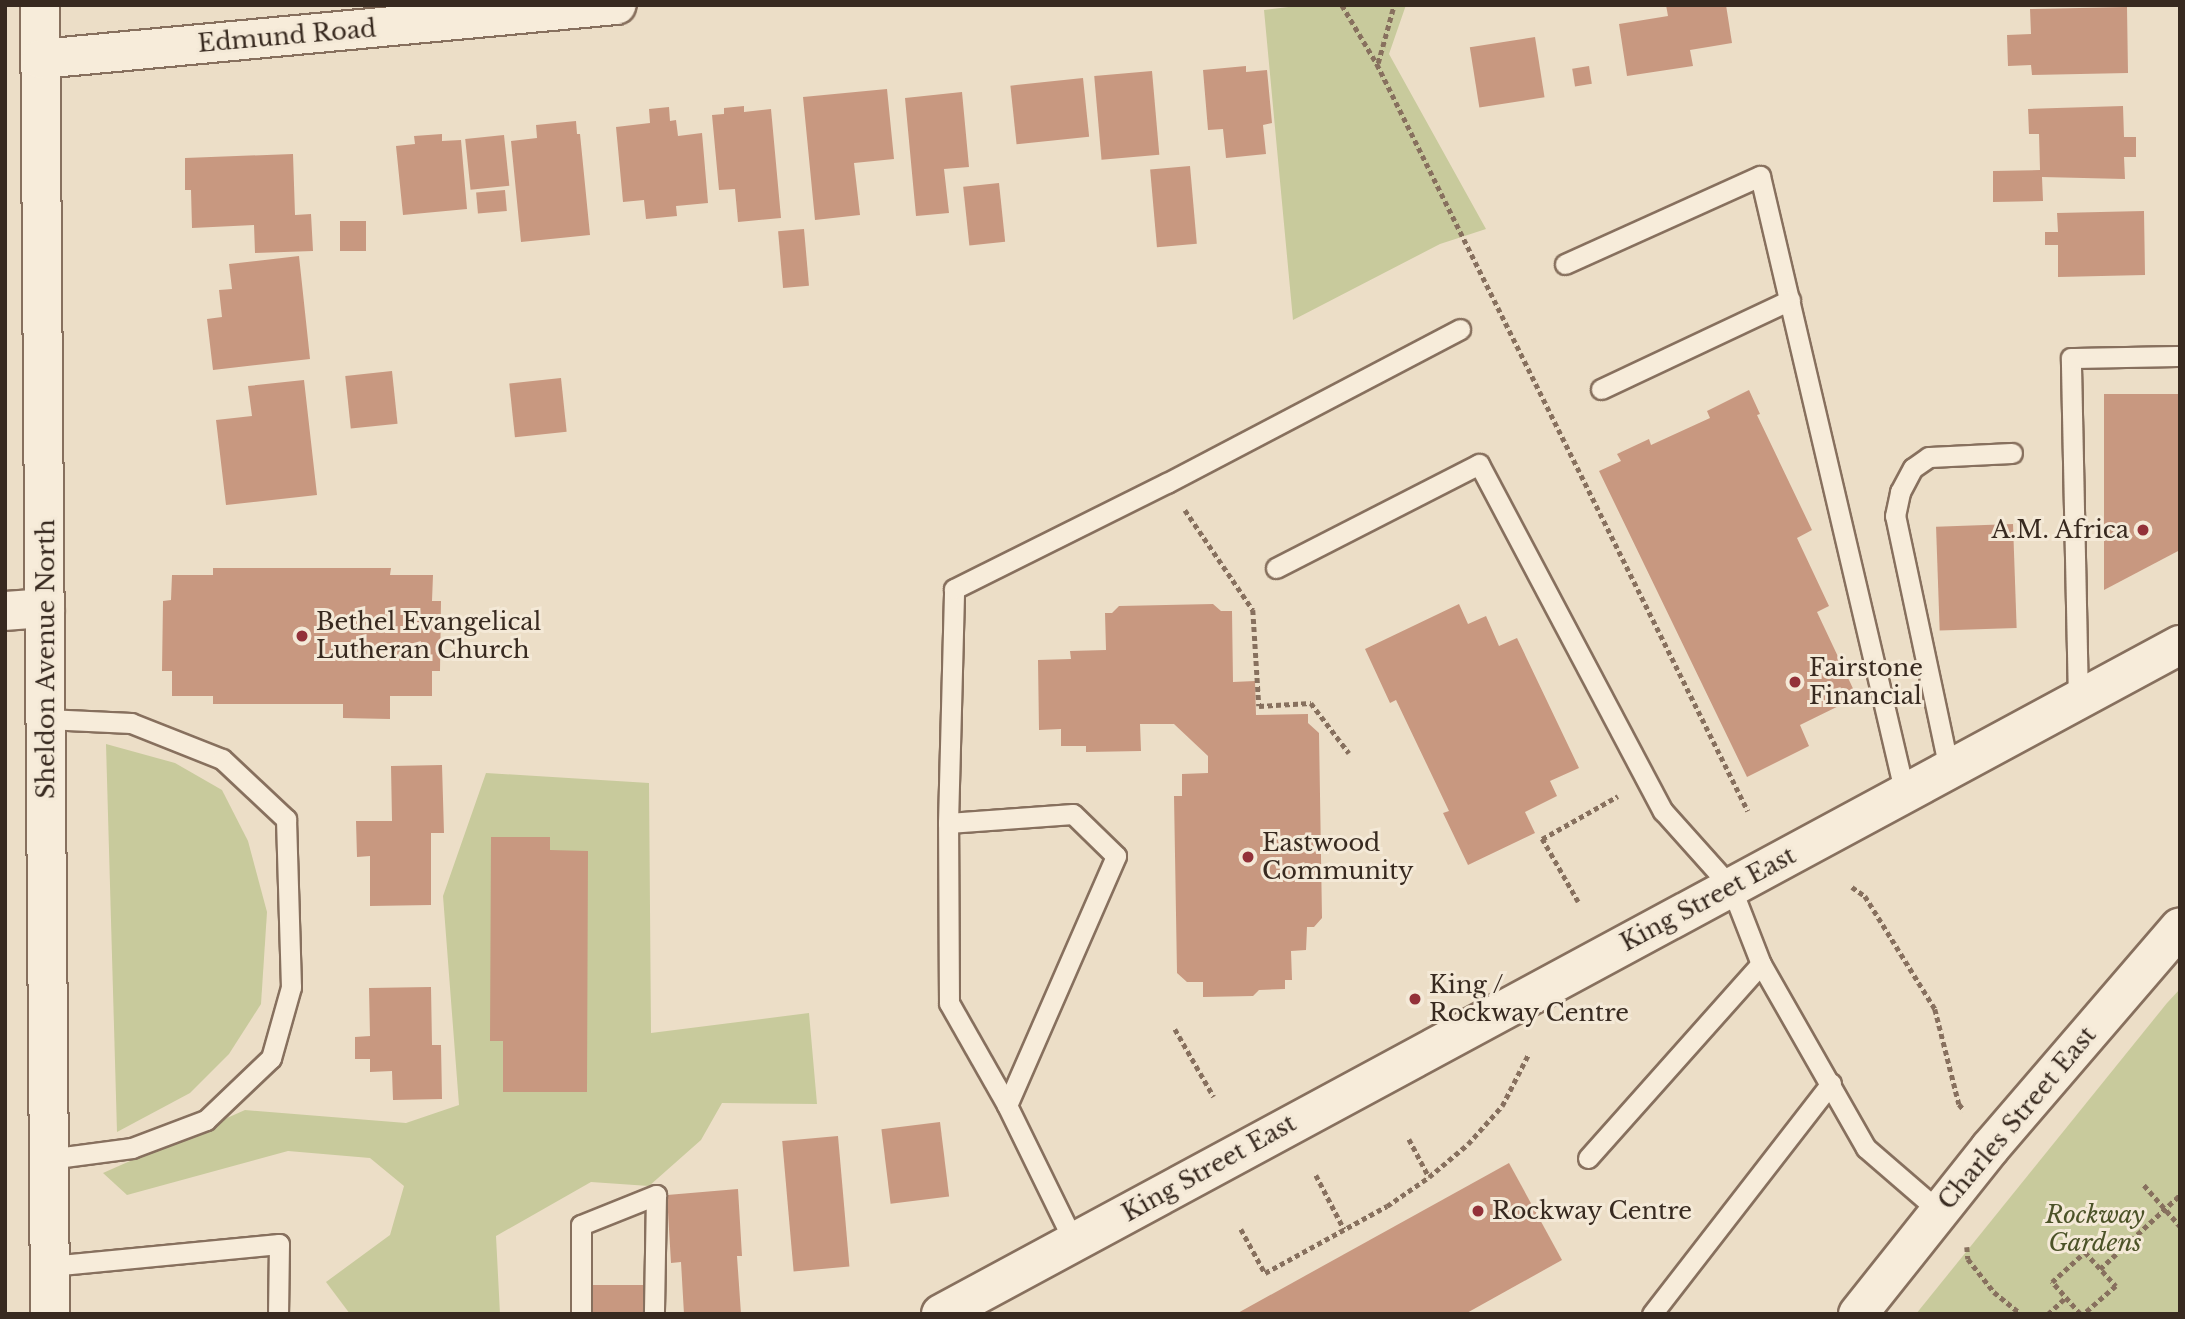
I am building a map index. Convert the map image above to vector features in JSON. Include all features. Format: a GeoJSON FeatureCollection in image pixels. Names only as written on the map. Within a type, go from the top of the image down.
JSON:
{"type":"FeatureCollection","features":[{"type":"Feature","properties":{"kind":"street","name":"Sheldon Avenue North"},"geometry":{"type":"LineString","coordinates":[[40,5],[50,1314]]}},
{"type":"Feature","properties":{"kind":"street","name":"Edmund Road"},"geometry":{"type":"LineString","coordinates":[[41,59],[616,5]]}},
{"type":"Feature","properties":{"kind":"street"},"geometry":{"type":"LineString","coordinates":[[5,611],[45,608]]}},
{"type":"Feature","properties":{"kind":"street","name":"King Street East"},"geometry":{"type":"LineString","coordinates":[[942,1314],[2180,645]]}},
{"type":"Feature","properties":{"kind":"street","name":"Charles Street East"},"geometry":{"type":"LineString","coordinates":[[1858,1314],[1939,1211],[2180,927]]}},
{"type":"Feature","properties":{"kind":"lane"},"geometry":{"type":"LineString","coordinates":[[1565,264],[1760,176],[1905,794]]}},
{"type":"Feature","properties":{"kind":"lane"},"geometry":{"type":"LineString","coordinates":[[1601,389],[1790,300]]}},
{"type":"Feature","properties":{"kind":"lane"},"geometry":{"type":"LineString","coordinates":[[1074,1242],[1007,1105],[949,1003],[948,823],[954,589],[1167,483],[1460,329]]}},
{"type":"Feature","properties":{"kind":"lane"},"geometry":{"type":"LineString","coordinates":[[2078,700],[2071,358],[2180,356]]}},
{"type":"Feature","properties":{"kind":"lane"},"geometry":{"type":"LineString","coordinates":[[1949,769],[1895,516],[1900,492],[1913,468],[1929,457],[2012,453]]}},
{"type":"Feature","properties":{"kind":"lane"},"geometry":{"type":"LineString","coordinates":[[1276,568],[1479,464],[1663,811],[1731,887],[1761,964],[1832,1083],[1866,1148],[1939,1211]]}},
{"type":"Feature","properties":{"kind":"lane"},"geometry":{"type":"LineString","coordinates":[[46,719],[131,723],[222,760],[286,819],[291,987],[271,1058],[206,1119],[132,1148],[49,1159]]}},
{"type":"Feature","properties":{"kind":"lane"},"geometry":{"type":"LineString","coordinates":[[948,823],[1073,814],[1116,856],[1007,1105]]}},
{"type":"Feature","properties":{"kind":"lane"},"geometry":{"type":"LineString","coordinates":[[1588,1157],[1761,964]]}},
{"type":"Feature","properties":{"kind":"lane"},"geometry":{"type":"LineString","coordinates":[[1652,1314],[1832,1083]]}},
{"type":"Feature","properties":{"kind":"lane"},"geometry":{"type":"LineString","coordinates":[[581,1314],[581,1225],[656,1195],[654,1314]]}},
{"type":"Feature","properties":{"kind":"lane"},"geometry":{"type":"LineString","coordinates":[[50,1266],[279,1244],[278,1314]]}},
{"type":"Feature","properties":{"kind":"path"},"geometry":{"type":"LineString","coordinates":[[1342,5],[1377,64],[1748,811]]}},
{"type":"Feature","properties":{"kind":"path"},"geometry":{"type":"LineString","coordinates":[[1377,64],[1394,5]]}},
{"type":"Feature","properties":{"kind":"path"},"geometry":{"type":"LineString","coordinates":[[1167,483],[1253,610],[1259,706],[1311,703],[1349,753]]}},
{"type":"Feature","properties":{"kind":"path"},"geometry":{"type":"LineString","coordinates":[[1578,902],[1542,839],[1647,779]]}},
{"type":"Feature","properties":{"kind":"path"},"geometry":{"type":"LineString","coordinates":[[1852,887],[1865,896],[1934,1009],[1959,1104],[1971,1120]]}},
{"type":"Feature","properties":{"kind":"path"},"geometry":{"type":"LineString","coordinates":[[1175,1029],[1214,1097]]}},
{"type":"Feature","properties":{"kind":"path"},"geometry":{"type":"LineString","coordinates":[[1241,1229],[1265,1273],[1344,1229],[1429,1177],[1468,1144],[1502,1106],[1529,1053]]}},
{"type":"Feature","properties":{"kind":"path"},"geometry":{"type":"LineString","coordinates":[[1409,1139],[1429,1177]]}},
{"type":"Feature","properties":{"kind":"path"},"geometry":{"type":"LineString","coordinates":[[1316,1175],[1344,1229]]}},
{"type":"Feature","properties":{"kind":"path"},"geometry":{"type":"LineString","coordinates":[[2144,1185],[2180,1226]]}},
{"type":"Feature","properties":{"kind":"path"},"geometry":{"type":"LineString","coordinates":[[2100,1269],[2180,1195]]}},
{"type":"Feature","properties":{"kind":"path"},"geometry":{"type":"LineString","coordinates":[[1966,1241],[1968,1259],[1994,1292],[2021,1314]]}},
{"type":"Feature","properties":{"kind":"path"},"geometry":{"type":"LineString","coordinates":[[2085,1252],[2100,1269],[2116,1286],[2082,1314],[2052,1282],[2085,1252]]}},
{"type":"Feature","properties":{"kind":"path"},"geometry":{"type":"LineString","coordinates":[[2048,1314],[2065,1298]]}},
{"type":"Feature","properties":{"kind":"green space"},"geometry":{"type":"Polygon","coordinates":[[[1305,5],[1406,5],[1389,54],[1486,229],[1440,244],[1293,320],[1264,10],[1305,5]]]}},
{"type":"Feature","properties":{"kind":"green space"},"geometry":{"type":"Polygon","coordinates":[[[106,744],[175,763],[222,790],[248,841],[267,912],[261,1004],[229,1054],[190,1093],[117,1132],[106,744]]]}},
{"type":"Feature","properties":{"kind":"green space"},"geometry":{"type":"Polygon","coordinates":[[[486,773],[649,783],[651,1033],[809,1013],[817,1104],[722,1103],[701,1140],[649,1186],[591,1182],[496,1236],[500,1314],[350,1314],[326,1282],[390,1235],[404,1186],[370,1158],[288,1151],[127,1195],[103,1173],[245,1110],[406,1123],[459,1105],[443,896],[486,773]]]}},
{"type":"Feature","properties":{"kind":"green space","name":"Rockway Gardens"},"geometry":{"type":"Polygon","coordinates":[[[2180,989],[2180,1314],[1916,1314],[2167,1003],[2180,989]]]}},
{"type":"Feature","properties":{"kind":"building"},"geometry":{"type":"Polygon","coordinates":[[[1666,5],[1726,5],[1732,43],[1690,50],[1693,66],[1627,76],[1619,24],[1668,16],[1666,5]]]}},
{"type":"Feature","properties":{"kind":"building"},"geometry":{"type":"Polygon","coordinates":[[[2127,7],[2128,73],[2032,75],[2031,65],[2008,66],[2007,35],[2031,34],[2030,9],[2127,7]]]}},
{"type":"Feature","properties":{"kind":"building"},"geometry":{"type":"Polygon","coordinates":[[[1535,37],[1545,97],[1479,108],[1470,47],[1535,37]]]}},
{"type":"Feature","properties":{"kind":"building"},"geometry":{"type":"Polygon","coordinates":[[[1246,66],[1246,72],[1267,70],[1272,123],[1263,125],[1266,154],[1226,158],[1223,129],[1208,130],[1203,70],[1246,66]]]}},
{"type":"Feature","properties":{"kind":"building"},"geometry":{"type":"Polygon","coordinates":[[[1589,66],[1592,84],[1575,86],[1572,69],[1589,66]]]}},
{"type":"Feature","properties":{"kind":"building"},"geometry":{"type":"Polygon","coordinates":[[[1152,71],[1159,155],[1102,160],[1094,76],[1152,71]]]}},
{"type":"Feature","properties":{"kind":"building"},"geometry":{"type":"Polygon","coordinates":[[[1083,78],[1089,137],[1017,144],[1010,86],[1083,78]]]}},
{"type":"Feature","properties":{"kind":"building"},"geometry":{"type":"Polygon","coordinates":[[[887,89],[894,159],[854,163],[860,215],[815,220],[803,97],[887,89]]]}},
{"type":"Feature","properties":{"kind":"building"},"geometry":{"type":"Polygon","coordinates":[[[962,92],[969,167],[944,169],[949,213],[916,216],[905,98],[962,92]]]}},
{"type":"Feature","properties":{"kind":"building"},"geometry":{"type":"Polygon","coordinates":[[[744,106],[744,112],[771,109],[781,218],[738,222],[735,189],[719,190],[712,115],[724,114],[724,108],[744,106]]]}},
{"type":"Feature","properties":{"kind":"building"},"geometry":{"type":"Polygon","coordinates":[[[2123,106],[2124,137],[2136,137],[2136,157],[2124,157],[2125,179],[2042,177],[2043,201],[1993,202],[1993,171],[2040,170],[2039,134],[2029,134],[2028,109],[2123,106]]]}},
{"type":"Feature","properties":{"kind":"building"},"geometry":{"type":"Polygon","coordinates":[[[669,107],[670,121],[676,120],[678,136],[702,133],[708,203],[676,206],[677,216],[646,219],[644,200],[623,202],[616,127],[650,123],[649,109],[669,107]]]}},
{"type":"Feature","properties":{"kind":"building"},"geometry":{"type":"Polygon","coordinates":[[[576,121],[577,134],[580,134],[590,235],[521,242],[511,141],[537,138],[536,125],[576,121]]]}},
{"type":"Feature","properties":{"kind":"building"},"geometry":{"type":"Polygon","coordinates":[[[442,134],[442,141],[461,140],[467,209],[403,215],[396,146],[415,144],[414,136],[442,134]]]}},
{"type":"Feature","properties":{"kind":"building"},"geometry":{"type":"Polygon","coordinates":[[[504,135],[509,186],[471,190],[465,139],[504,135]]]}},
{"type":"Feature","properties":{"kind":"building"},"geometry":{"type":"Polygon","coordinates":[[[293,154],[295,215],[311,214],[313,251],[255,253],[254,225],[192,228],[191,190],[185,190],[185,158],[293,154]]]}},
{"type":"Feature","properties":{"kind":"building"},"geometry":{"type":"Polygon","coordinates":[[[1190,166],[1197,244],[1157,247],[1150,169],[1190,166]]]}},
{"type":"Feature","properties":{"kind":"building"},"geometry":{"type":"Polygon","coordinates":[[[999,183],[1005,242],[969,245],[963,187],[999,183]]]}},
{"type":"Feature","properties":{"kind":"building"},"geometry":{"type":"Polygon","coordinates":[[[505,190],[507,211],[478,213],[476,193],[505,190]]]}},
{"type":"Feature","properties":{"kind":"building"},"geometry":{"type":"Polygon","coordinates":[[[2144,211],[2145,275],[2058,277],[2058,245],[2045,245],[2045,232],[2058,232],[2057,213],[2144,211]]]}},
{"type":"Feature","properties":{"kind":"building"},"geometry":{"type":"Polygon","coordinates":[[[340,221],[366,221],[366,251],[340,251],[340,221]]]}},
{"type":"Feature","properties":{"kind":"building"},"geometry":{"type":"Polygon","coordinates":[[[804,229],[809,286],[783,288],[778,231],[804,229]]]}},
{"type":"Feature","properties":{"kind":"building"},"geometry":{"type":"Polygon","coordinates":[[[299,256],[310,359],[213,370],[207,319],[222,317],[219,290],[232,289],[229,264],[299,256]]]}},
{"type":"Feature","properties":{"kind":"building"},"geometry":{"type":"Polygon","coordinates":[[[392,371],[398,424],[351,429],[345,376],[392,371]]]}},
{"type":"Feature","properties":{"kind":"building"},"geometry":{"type":"Polygon","coordinates":[[[561,378],[567,432],[515,437],[509,383],[561,378]]]}},
{"type":"Feature","properties":{"kind":"building"},"geometry":{"type":"Polygon","coordinates":[[[304,380],[317,495],[226,505],[216,420],[252,416],[248,386],[304,380]]]}},
{"type":"Feature","properties":{"kind":"building"},"geometry":{"type":"Polygon","coordinates":[[[1749,390],[1760,414],[1757,415],[1812,530],[1797,538],[1829,606],[1817,612],[1857,697],[1800,725],[1809,746],[1747,777],[1599,471],[1621,461],[1617,454],[1649,439],[1651,445],[1710,418],[1707,411],[1749,390]]]}},
{"type":"Feature","properties":{"kind":"building"},"geometry":{"type":"Polygon","coordinates":[[[2104,394],[2180,394],[2180,550],[2104,590],[2104,394]]]}},
{"type":"Feature","properties":{"kind":"building"},"geometry":{"type":"Polygon","coordinates":[[[2013,524],[2017,628],[1940,631],[1936,527],[2013,524]]]}},
{"type":"Feature","properties":{"kind":"building","name":"Bethel Evangelical Lutheran Church"},"geometry":{"type":"Polygon","coordinates":[[[213,568],[391,568],[390,575],[433,575],[432,601],[441,601],[440,671],[432,671],[432,696],[390,696],[390,719],[343,718],[343,704],[213,704],[213,696],[172,696],[172,671],[162,671],[163,601],[171,600],[172,575],[213,575],[213,568]]]}},
{"type":"Feature","properties":{"kind":"building","name":"Eastwood Community"},"geometry":{"type":"Polygon","coordinates":[[[1213,604],[1221,611],[1232,611],[1233,682],[1255,681],[1256,715],[1308,714],[1308,723],[1319,733],[1322,918],[1314,927],[1307,927],[1306,950],[1291,951],[1292,980],[1285,980],[1285,989],[1259,990],[1253,996],[1203,997],[1203,982],[1187,982],[1177,973],[1174,796],[1182,796],[1182,774],[1208,773],[1208,756],[1174,724],[1140,724],[1141,751],[1086,752],[1086,746],[1061,746],[1061,729],[1039,730],[1038,660],[1071,659],[1070,651],[1106,650],[1105,613],[1112,613],[1119,606],[1213,604]]]}},
{"type":"Feature","properties":{"kind":"building"},"geometry":{"type":"Polygon","coordinates":[[[1459,604],[1468,624],[1486,616],[1499,646],[1517,638],[1579,768],[1550,781],[1557,796],[1525,812],[1535,833],[1468,865],[1443,813],[1449,811],[1396,700],[1390,703],[1365,649],[1459,604]]]}},
{"type":"Feature","properties":{"kind":"building"},"geometry":{"type":"Polygon","coordinates":[[[442,765],[444,833],[431,833],[431,905],[370,906],[370,856],[357,857],[356,821],[392,821],[391,766],[442,765]]]}},
{"type":"Feature","properties":{"kind":"building"},"geometry":{"type":"Polygon","coordinates":[[[491,837],[550,837],[550,850],[588,851],[587,1092],[503,1092],[503,1041],[490,1041],[491,837]]]}},
{"type":"Feature","properties":{"kind":"building"},"geometry":{"type":"Polygon","coordinates":[[[431,987],[432,1045],[441,1045],[442,1099],[393,1100],[392,1071],[370,1072],[370,1059],[355,1059],[355,1037],[370,1036],[369,988],[431,987]]]}},
{"type":"Feature","properties":{"kind":"building"},"geometry":{"type":"Polygon","coordinates":[[[940,1122],[949,1196],[891,1204],[881,1129],[940,1122]]]}},
{"type":"Feature","properties":{"kind":"building"},"geometry":{"type":"Polygon","coordinates":[[[838,1136],[849,1267],[794,1271],[782,1141],[838,1136]]]}},
{"type":"Feature","properties":{"kind":"building","name":"Rockway Centre"},"geometry":{"type":"Polygon","coordinates":[[[1509,1163],[1562,1260],[1465,1314],[1236,1314],[1509,1163]]]}},
{"type":"Feature","properties":{"kind":"building"},"geometry":{"type":"Polygon","coordinates":[[[738,1189],[742,1256],[737,1256],[741,1314],[684,1314],[681,1262],[671,1263],[667,1195],[738,1189]]]}},
{"type":"Feature","properties":{"kind":"building"},"geometry":{"type":"Polygon","coordinates":[[[593,1285],[648,1285],[648,1314],[593,1314],[593,1285]]]}},
{"type":"Feature","properties":{"kind":"place","name":"A.M. Africa"},"geometry":{"type":"Point","coordinates":[2143,530]}},
{"type":"Feature","properties":{"kind":"place","name":"Bethel Evangelical Lutheran Church"},"geometry":{"type":"Point","coordinates":[302,636]}},
{"type":"Feature","properties":{"kind":"place","name":"Fairstone Financial"},"geometry":{"type":"Point","coordinates":[1795,682]}},
{"type":"Feature","properties":{"kind":"place","name":"Eastwood Community"},"geometry":{"type":"Point","coordinates":[1248,857]}},
{"type":"Feature","properties":{"kind":"place","name":"King / Rockway Centre"},"geometry":{"type":"Point","coordinates":[1415,999]}},
{"type":"Feature","properties":{"kind":"place","name":"Rockway Centre"},"geometry":{"type":"Point","coordinates":[1478,1211]}}]}
